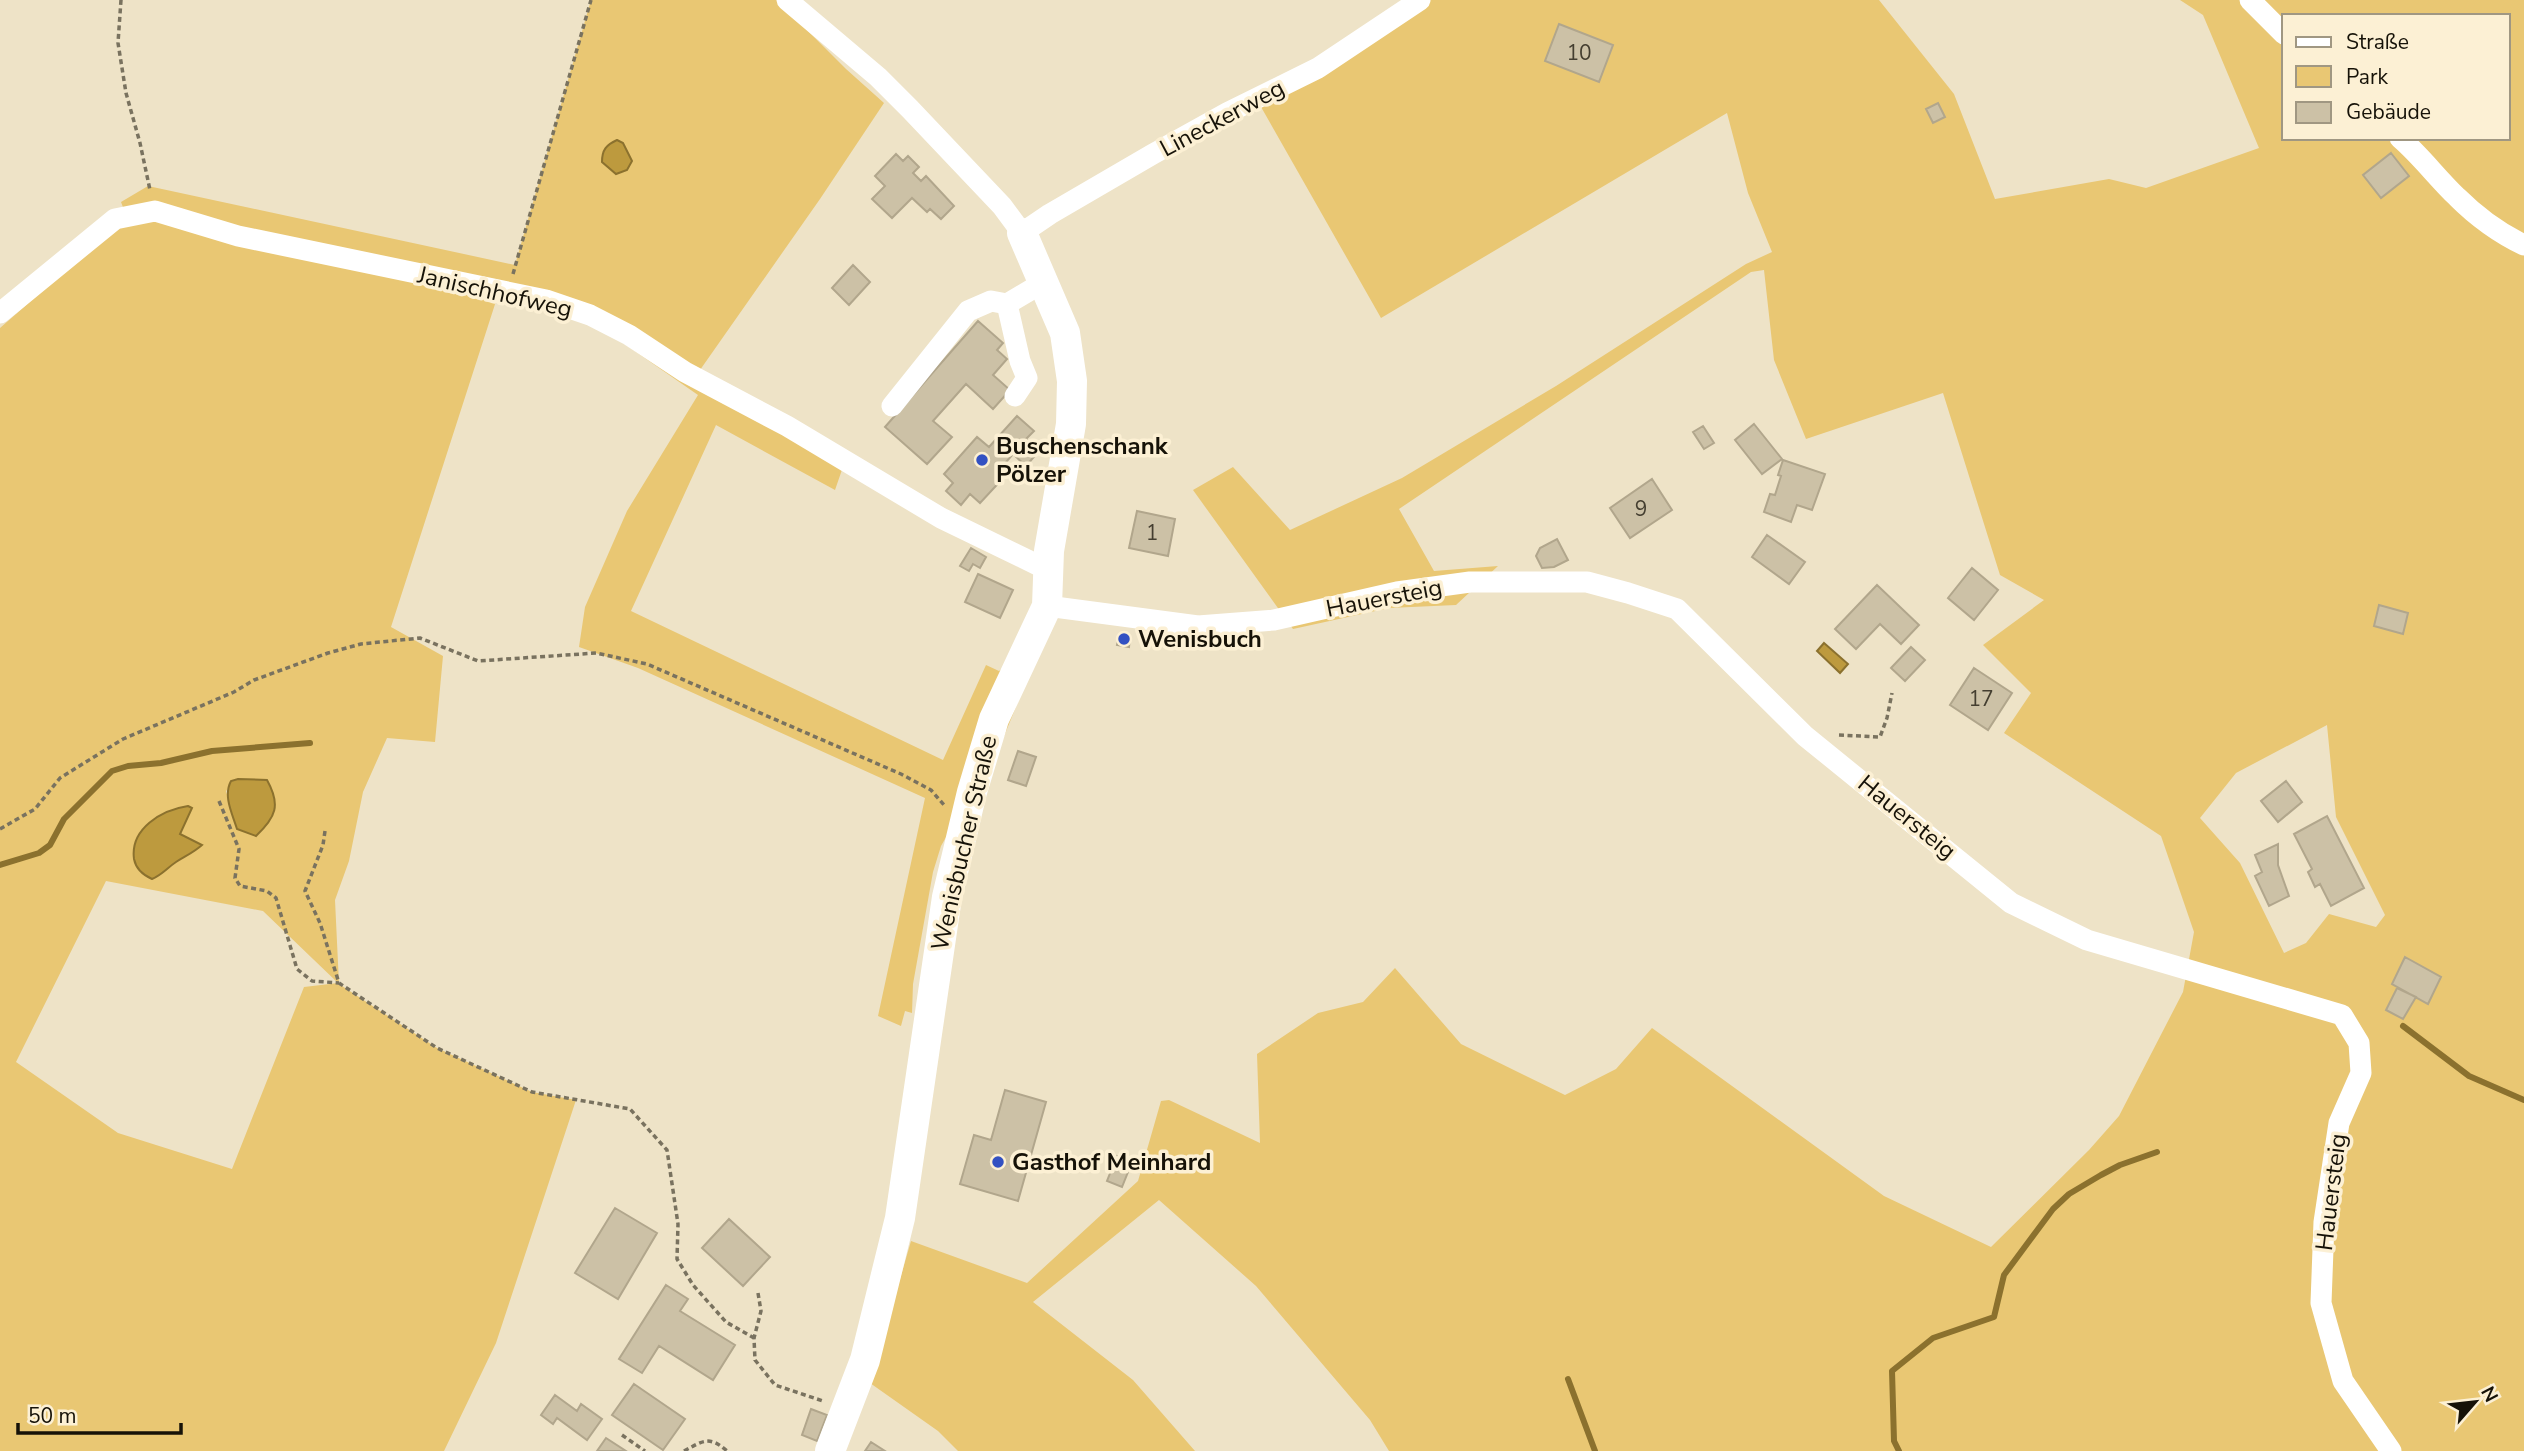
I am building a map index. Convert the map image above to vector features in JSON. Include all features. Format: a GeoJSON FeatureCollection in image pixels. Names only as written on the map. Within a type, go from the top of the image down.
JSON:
{"type":"FeatureCollection","features":[{"type":"Feature","properties":{"kind":"street"},"geometry":{"type":"LineString","coordinates":[[787,0],[910,109],[1002,206],[1021,233]]}},
{"type":"Feature","properties":{"kind":"street","name":"Lineckerweg"},"geometry":{"type":"LineString","coordinates":[[1021,233],[1174,142],[1318,68],[1420,0]]}},
{"type":"Feature","properties":{"kind":"street"},"geometry":{"type":"LineString","coordinates":[[2250,0],[2282,32]]}},
{"type":"Feature","properties":{"kind":"street"},"geometry":{"type":"LineString","coordinates":[[2402,140],[2415,150],[2458,198],[2499,233],[2524,245]]}},
{"type":"Feature","properties":{"kind":"street","name":"Janischhofweg"},"geometry":{"type":"LineString","coordinates":[[0,313],[115,219],[155,211],[239,236],[546,300],[590,315],[629,335],[685,372],[788,426],[940,518],[1048,570]]}},
{"type":"Feature","properties":{"kind":"street","name":"Wenisbucher Straße"},"geometry":{"type":"LineString","coordinates":[[830,1451],[865,1360],[900,1218],[947,897],[993,719],[1047,606],[1049,551],[1071,424],[1072,380],[1065,333],[1021,233]]}},
{"type":"Feature","properties":{"kind":"street"},"geometry":{"type":"LineString","coordinates":[[892,405],[968,311],[991,301],[1007,304],[1044,282]]}},
{"type":"Feature","properties":{"kind":"street"},"geometry":{"type":"LineString","coordinates":[[1007,304],[1020,361],[1027,378],[1015,396]]}},
{"type":"Feature","properties":{"kind":"street","name":"Hauersteig"},"geometry":{"type":"LineString","coordinates":[[1047,606],[1198,626],[1274,620],[1397,592],[1470,582],[1587,582],[1628,593],[1677,610],[1805,736],[2011,903],[2087,940],[2342,1015],[2359,1043],[2361,1073],[2340,1123],[2324,1222],[2322,1303],[2343,1381],[2391,1451]]}},
{"type":"Feature","properties":{"kind":"path"},"geometry":{"type":"LineString","coordinates":[[121,0],[117,43],[155,211]]}},
{"type":"Feature","properties":{"kind":"path"},"geometry":{"type":"LineString","coordinates":[[508,292],[591,0]]}},
{"type":"Feature","properties":{"kind":"path"},"geometry":{"type":"LineString","coordinates":[[0,829],[35,809],[60,778],[123,739],[234,692],[254,680],[328,653],[361,644],[420,638],[478,661],[596,653],[647,664],[901,774],[931,790],[964,832]]}},
{"type":"Feature","properties":{"kind":"path"},"geometry":{"type":"LineString","coordinates":[[1805,736],[1880,737],[1892,693]]}},
{"type":"Feature","properties":{"kind":"path"},"geometry":{"type":"LineString","coordinates":[[219,802],[239,849],[235,878],[240,886],[267,891],[276,898],[297,969],[312,981],[339,984],[437,1048],[531,1092],[630,1109],[667,1150],[678,1224],[677,1259],[693,1285],[726,1322],[754,1338]]}},
{"type":"Feature","properties":{"kind":"path"},"geometry":{"type":"LineString","coordinates":[[325,831],[323,845],[305,891],[320,923],[339,984]]}},
{"type":"Feature","properties":{"kind":"path"},"geometry":{"type":"LineString","coordinates":[[758,1293],[761,1311],[754,1338],[755,1360],[775,1385],[848,1407]]}},
{"type":"Feature","properties":{"kind":"path"},"geometry":{"type":"LineString","coordinates":[[622,1435],[645,1451]]}},
{"type":"Feature","properties":{"kind":"path"},"geometry":{"type":"LineString","coordinates":[[684,1451],[705,1440],[717,1442],[727,1451]]}},
{"type":"Feature","properties":{"kind":"green space"},"geometry":{"type":"Polygon","coordinates":[[[591,0],[777,0],[884,103],[700,370],[845,461],[835,490],[716,425],[631,611],[943,760],[986,665],[999,671],[1043,641],[1000,746],[979,820],[958,816],[941,846],[933,872],[913,984],[912,1013],[905,1011],[901,1026],[878,1016],[925,798],[638,668],[579,647],[585,607],[627,511],[698,395],[590,320],[497,298],[391,627],[443,656],[435,742],[387,738],[363,792],[349,861],[335,900],[339,984],[437,1048],[532,1092],[576,1100],[496,1343],[444,1451],[0,1451],[0,328],[103,238],[129,223],[121,202],[148,186],[515,265],[591,0]],[[238,779],[226,791],[237,829],[256,836],[272,817],[274,797],[267,780],[238,779]],[[191,808],[133,849],[138,869],[172,862],[194,851],[201,845],[180,834],[191,808]],[[106,881],[16,1062],[118,1133],[232,1169],[304,987],[338,983],[263,911],[106,881]]]}},
{"type":"Feature","properties":{"kind":"green space"},"geometry":{"type":"Polygon","coordinates":[[[1402,0],[1879,0],[1954,94],[1995,199],[2109,179],[2146,188],[2259,148],[2203,15],[2180,0],[2524,0],[2524,1451],[1389,1451],[1370,1420],[1256,1286],[1159,1200],[1033,1302],[1133,1380],[1195,1451],[958,1451],[938,1431],[870,1383],[911,1241],[1027,1283],[1138,1181],[1161,1101],[1169,1100],[1260,1143],[1257,1054],[1318,1013],[1363,1002],[1395,968],[1461,1044],[1565,1095],[1616,1069],[1652,1028],[1884,1196],[1991,1247],[2089,1150],[2119,1116],[2183,992],[2194,932],[2161,836],[2004,733],[2031,693],[1983,645],[2044,600],[2000,575],[1943,393],[1806,439],[1774,360],[1764,270],[1751,272],[1399,509],[1434,571],[1498,566],[1456,605],[1389,608],[1293,629],[1193,490],[1233,467],[1290,530],[1402,478],[1556,386],[1746,264],[1772,252],[1748,193],[1727,113],[1381,318],[1256,98],[1316,61],[1402,0]],[[2327,725],[2236,773],[2200,818],[2240,863],[2284,953],[2306,943],[2329,914],[2376,927],[2385,915],[2336,817],[2327,725]]]}},
{"type":"Feature","properties":{"kind":"shaded area"},"geometry":{"type":"Polygon","coordinates":[[[617,140],[623,143],[632,161],[627,170],[616,174],[602,162],[605,148],[617,140]]]}},
{"type":"Feature","properties":{"kind":"shaded area"},"geometry":{"type":"Polygon","coordinates":[[[1824,643],[1848,664],[1840,673],[1817,651],[1824,643]]]}},
{"type":"Feature","properties":{"kind":"shaded area"},"geometry":{"type":"Polygon","coordinates":[[[267,780],[274,797],[272,817],[256,836],[237,829],[231,811],[229,787],[231,781],[267,780]]]}},
{"type":"Feature","properties":{"kind":"shaded area"},"geometry":{"type":"Polygon","coordinates":[[[188,806],[192,808],[180,834],[202,845],[152,879],[140,871],[135,863],[134,848],[137,839],[142,830],[158,817],[188,806]]]}},
{"type":"Feature","properties":{"kind":"building"},"geometry":{"type":"Polygon","coordinates":[[[1559,24],[1613,45],[1599,82],[1545,61],[1559,24]]]}},
{"type":"Feature","properties":{"kind":"building"},"geometry":{"type":"Polygon","coordinates":[[[1938,103],[1945,117],[1933,123],[1926,109],[1938,103]]]}},
{"type":"Feature","properties":{"kind":"building"},"geometry":{"type":"Polygon","coordinates":[[[2391,153],[2409,176],[2381,198],[2363,175],[2391,153]]]}},
{"type":"Feature","properties":{"kind":"building"},"geometry":{"type":"Polygon","coordinates":[[[896,154],[903,161],[908,156],[919,167],[913,173],[921,181],[926,176],[954,206],[941,219],[930,209],[927,212],[912,198],[892,218],[872,199],[885,186],[875,176],[896,154]]]}},
{"type":"Feature","properties":{"kind":"building"},"geometry":{"type":"Polygon","coordinates":[[[853,265],[870,282],[849,305],[832,288],[853,265]]]}},
{"type":"Feature","properties":{"kind":"building"},"geometry":{"type":"Polygon","coordinates":[[[978,321],[1003,343],[997,350],[1007,359],[993,375],[1010,390],[993,409],[966,384],[933,421],[952,437],[927,464],[885,427],[978,321]]]}},
{"type":"Feature","properties":{"kind":"building","name":"Buschenschank Pölzer"},"geometry":{"type":"Polygon","coordinates":[[[1017,416],[1034,431],[1026,439],[1039,451],[1026,466],[1013,454],[1000,469],[1006,475],[980,503],[970,494],[961,505],[946,491],[953,483],[944,474],[977,437],[989,447],[1017,416]]]}},
{"type":"Feature","properties":{"kind":"building"},"geometry":{"type":"Polygon","coordinates":[[[1754,424],[1782,459],[1762,474],[1735,440],[1754,424]]]}},
{"type":"Feature","properties":{"kind":"building"},"geometry":{"type":"Polygon","coordinates":[[[1703,426],[1714,443],[1704,449],[1693,432],[1703,426]]]}},
{"type":"Feature","properties":{"kind":"building"},"geometry":{"type":"Polygon","coordinates":[[[1783,460],[1825,474],[1812,510],[1797,505],[1791,522],[1764,512],[1770,494],[1775,495],[1783,460]]]}},
{"type":"Feature","properties":{"kind":"building"},"geometry":{"type":"Polygon","coordinates":[[[1652,479],[1672,510],[1630,538],[1610,508],[1652,479]]]}},
{"type":"Feature","properties":{"kind":"building"},"geometry":{"type":"Polygon","coordinates":[[[1137,511],[1175,519],[1168,556],[1129,548],[1137,511]]]}},
{"type":"Feature","properties":{"kind":"building"},"geometry":{"type":"Polygon","coordinates":[[[1767,535],[1805,562],[1789,584],[1752,557],[1767,535]]]}},
{"type":"Feature","properties":{"kind":"building"},"geometry":{"type":"Polygon","coordinates":[[[1557,539],[1568,560],[1554,567],[1542,568],[1536,556],[1540,548],[1557,539]]]}},
{"type":"Feature","properties":{"kind":"building"},"geometry":{"type":"Polygon","coordinates":[[[971,548],[986,557],[980,568],[973,564],[969,571],[960,566],[971,548]]]}},
{"type":"Feature","properties":{"kind":"building"},"geometry":{"type":"Polygon","coordinates":[[[1972,568],[1998,590],[1974,620],[1948,598],[1972,568]]]}},
{"type":"Feature","properties":{"kind":"building"},"geometry":{"type":"Polygon","coordinates":[[[978,574],[1013,590],[1000,618],[965,602],[978,574]]]}},
{"type":"Feature","properties":{"kind":"building"},"geometry":{"type":"Polygon","coordinates":[[[1877,585],[1919,625],[1901,644],[1880,624],[1856,649],[1835,629],[1877,585]]]}},
{"type":"Feature","properties":{"kind":"building"},"geometry":{"type":"Polygon","coordinates":[[[2379,605],[2408,613],[2403,634],[2374,626],[2379,605]]]}},
{"type":"Feature","properties":{"kind":"building","name":"Wenisbuch"},"geometry":{"type":"Polygon","coordinates":[[[1119,636],[1130,637],[1129,647],[1117,645],[1119,636]]]}},
{"type":"Feature","properties":{"kind":"building"},"geometry":{"type":"Polygon","coordinates":[[[1911,647],[1925,660],[1905,681],[1891,668],[1911,647]]]}},
{"type":"Feature","properties":{"kind":"building"},"geometry":{"type":"Polygon","coordinates":[[[1974,668],[2012,693],[1988,730],[1950,705],[1974,668]]]}},
{"type":"Feature","properties":{"kind":"building"},"geometry":{"type":"Polygon","coordinates":[[[1018,751],[1036,757],[1026,786],[1008,780],[1018,751]]]}},
{"type":"Feature","properties":{"kind":"building"},"geometry":{"type":"Polygon","coordinates":[[[2286,781],[2302,802],[2278,822],[2261,801],[2286,781]]]}},
{"type":"Feature","properties":{"kind":"building"},"geometry":{"type":"Polygon","coordinates":[[[2327,816],[2364,888],[2331,906],[2320,884],[2315,887],[2308,872],[2312,869],[2294,834],[2327,816]]]}},
{"type":"Feature","properties":{"kind":"building"},"geometry":{"type":"Polygon","coordinates":[[[2278,844],[2278,865],[2289,896],[2269,906],[2255,876],[2262,872],[2255,855],[2278,844]]]}},
{"type":"Feature","properties":{"kind":"building"},"geometry":{"type":"Polygon","coordinates":[[[2405,957],[2441,977],[2428,1004],[2392,984],[2405,957]]]}},
{"type":"Feature","properties":{"kind":"building"},"geometry":{"type":"Polygon","coordinates":[[[2397,988],[2416,997],[2403,1019],[2386,1010],[2397,988]]]}},
{"type":"Feature","properties":{"kind":"building","name":"Gasthof Meinhard"},"geometry":{"type":"Polygon","coordinates":[[[1005,1090],[1046,1102],[1018,1201],[960,1184],[974,1135],[991,1140],[1005,1090]]]}},
{"type":"Feature","properties":{"kind":"building"},"geometry":{"type":"Polygon","coordinates":[[[1117,1156],[1132,1162],[1122,1187],[1107,1181],[1117,1156]]]}},
{"type":"Feature","properties":{"kind":"building"},"geometry":{"type":"Polygon","coordinates":[[[615,1208],[657,1233],[618,1299],[575,1273],[615,1208]]]}},
{"type":"Feature","properties":{"kind":"building"},"geometry":{"type":"Polygon","coordinates":[[[729,1219],[770,1257],[743,1286],[702,1248],[729,1219]]]}},
{"type":"Feature","properties":{"kind":"building"},"geometry":{"type":"Polygon","coordinates":[[[666,1285],[688,1299],[680,1311],[735,1345],[713,1380],[659,1346],[642,1373],[619,1359],[666,1285]]]}},
{"type":"Feature","properties":{"kind":"building"},"geometry":{"type":"Polygon","coordinates":[[[634,1384],[685,1419],[663,1450],[612,1415],[634,1384]]]}},
{"type":"Feature","properties":{"kind":"building"},"geometry":{"type":"Polygon","coordinates":[[[555,1395],[577,1411],[581,1404],[602,1419],[587,1440],[557,1418],[553,1424],[541,1415],[555,1395]]]}},
{"type":"Feature","properties":{"kind":"building"},"geometry":{"type":"Polygon","coordinates":[[[811,1409],[827,1415],[817,1441],[802,1435],[811,1409]]]}},
{"type":"Feature","properties":{"kind":"building"},"geometry":{"type":"Polygon","coordinates":[[[606,1438],[626,1451],[597,1451],[606,1438]]]}},
{"type":"Feature","properties":{"kind":"building"},"geometry":{"type":"Polygon","coordinates":[[[871,1442],[885,1451],[865,1451],[871,1442]]]}},
{"type":"Feature","properties":{"kind":"waterway"},"geometry":{"type":"LineString","coordinates":[[0,865],[39,853],[50,845],[64,819],[112,771],[212,751],[310,743]]}},
{"type":"Feature","properties":{"kind":"waterway"},"geometry":{"type":"LineString","coordinates":[[2403,1026],[2469,1076],[2524,1100]]}},
{"type":"Feature","properties":{"kind":"waterway"},"geometry":{"type":"LineString","coordinates":[[1899,1451],[1894,1441],[1892,1371],[1933,1338],[1994,1317],[2004,1275],[2053,1209],[2069,1194],[2120,1165],[2157,1152]]}},
{"type":"Feature","properties":{"kind":"waterway"},"geometry":{"type":"LineString","coordinates":[[1568,1379],[1595,1451]]}},
{"type":"Feature","properties":{"kind":"place","name":"Buschenschank Pölzer"},"geometry":{"type":"Point","coordinates":[982,460]}},
{"type":"Feature","properties":{"kind":"place","name":"Wenisbuch"},"geometry":{"type":"Point","coordinates":[1124,639]}},
{"type":"Feature","properties":{"kind":"place","name":"Gasthof Meinhard"},"geometry":{"type":"Point","coordinates":[998,1162]}}]}
